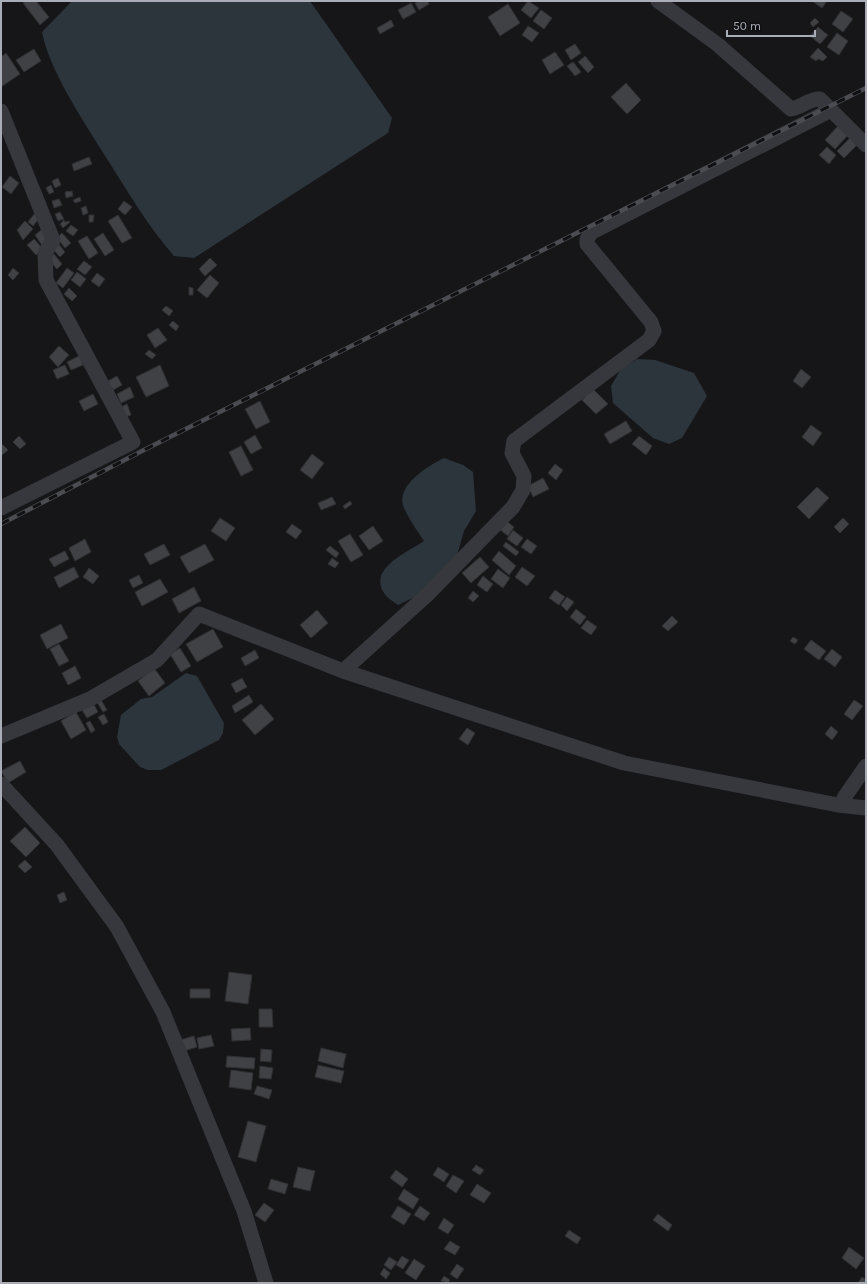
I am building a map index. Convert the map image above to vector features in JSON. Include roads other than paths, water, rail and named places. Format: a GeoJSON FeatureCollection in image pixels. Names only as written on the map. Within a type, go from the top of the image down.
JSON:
{"type":"FeatureCollection","features":[{"type":"Feature","properties":{"kind":"street"},"geometry":{"type":"LineString","coordinates":[[658,1],[717,44],[791,109],[816,98],[820,98],[866,144]]}},
{"type":"Feature","properties":{"kind":"street"},"geometry":{"type":"LineString","coordinates":[[343,671],[427,595],[512,507],[523,490],[524,476],[512,453],[514,441],[650,340],[654,331],[651,322],[587,244],[586,239],[592,232],[831,110]]}},
{"type":"Feature","properties":{"kind":"street"},"geometry":{"type":"LineString","coordinates":[[1,111],[54,240],[45,253],[46,280],[133,442],[1,508]]}},
{"type":"Feature","properties":{"kind":"street"},"geometry":{"type":"LineString","coordinates":[[1,736],[90,699],[157,660],[198,614],[343,671],[624,763],[838,805],[866,808]]}},
{"type":"Feature","properties":{"kind":"street"},"geometry":{"type":"LineString","coordinates":[[844,798],[866,766]]}},
{"type":"Feature","properties":{"kind":"street"},"geometry":{"type":"LineString","coordinates":[[1,784],[56,845],[117,927],[156,999],[166,1020],[244,1212],[266,1283]]}},
{"type":"Feature","properties":{"kind":"railway"},"geometry":{"type":"LineString","coordinates":[[1,524],[142,451],[866,88]]}}]}
